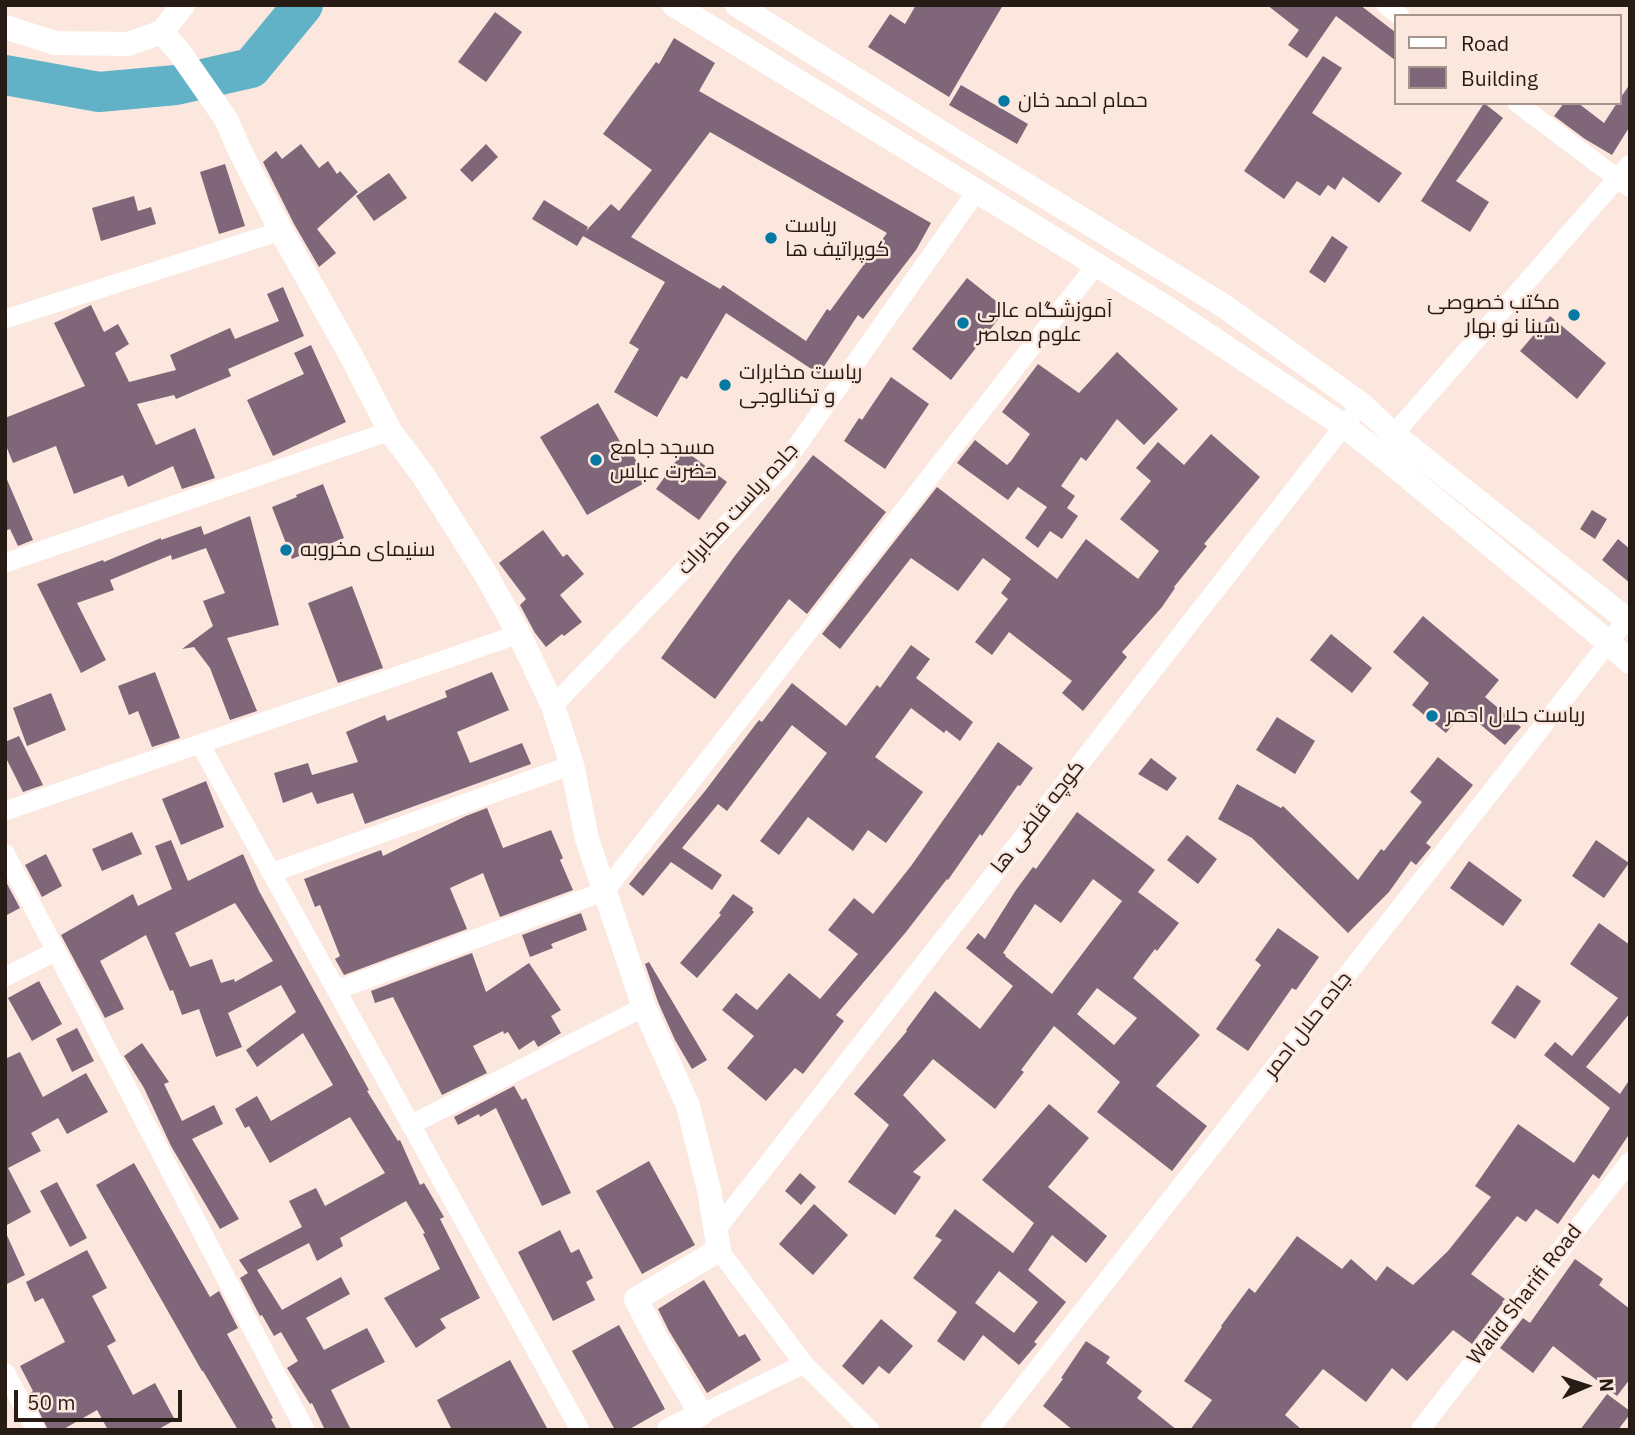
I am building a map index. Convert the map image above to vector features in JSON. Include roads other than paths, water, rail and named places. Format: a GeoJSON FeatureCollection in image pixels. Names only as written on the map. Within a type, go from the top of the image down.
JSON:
{"type":"FeatureCollection","features":[{"type":"Feature","properties":{"kind":"street"},"geometry":{"type":"LineString","coordinates":[[5,27],[55,43],[128,44],[162,32],[183,5]]}},
{"type":"Feature","properties":{"kind":"street"},"geometry":{"type":"LineString","coordinates":[[674,5],[1170,310],[1344,426],[1386,443],[1629,621]]}},
{"type":"Feature","properties":{"kind":"street"},"geometry":{"type":"LineString","coordinates":[[737,5],[1224,306],[1361,404],[1386,443],[1630,662]]}},
{"type":"Feature","properties":{"kind":"street"},"geometry":{"type":"LineString","coordinates":[[162,32],[226,119],[281,232],[390,431],[423,475],[485,573],[519,634],[553,706],[572,765],[587,839],[644,1007],[688,1106],[709,1190],[718,1240],[804,1364],[870,1430]]}},
{"type":"Feature","properties":{"kind":"street"},"geometry":{"type":"LineString","coordinates":[[1386,443],[1626,177],[1520,105]]}},
{"type":"Feature","properties":{"kind":"street","name":"جاده ریاست مخابرات"},"geometry":{"type":"LineString","coordinates":[[553,706],[782,467],[976,192]]}},
{"type":"Feature","properties":{"kind":"street"},"geometry":{"type":"LineString","coordinates":[[5,318],[281,232]]}},
{"type":"Feature","properties":{"kind":"street"},"geometry":{"type":"LineString","coordinates":[[337,990],[605,891],[1096,265]]}},
{"type":"Feature","properties":{"kind":"street","name":"کوچه قاضی ها"},"geometry":{"type":"LineString","coordinates":[[718,1240],[1361,404]]}},
{"type":"Feature","properties":{"kind":"street"},"geometry":{"type":"LineString","coordinates":[[5,563],[390,431]]}},
{"type":"Feature","properties":{"kind":"street","name":"جاده حلال احمر"},"geometry":{"type":"LineString","coordinates":[[989,1430],[1629,621]]}},
{"type":"Feature","properties":{"kind":"street"},"geometry":{"type":"LineString","coordinates":[[5,811],[519,634]]}},
{"type":"Feature","properties":{"kind":"street"},"geometry":{"type":"LineString","coordinates":[[200,744],[580,1430]]}},
{"type":"Feature","properties":{"kind":"street"},"geometry":{"type":"LineString","coordinates":[[271,873],[572,765]]}},
{"type":"Feature","properties":{"kind":"street"},"geometry":{"type":"LineString","coordinates":[[5,853],[304,1430]]}},
{"type":"Feature","properties":{"kind":"street"},"geometry":{"type":"LineString","coordinates":[[5,977],[56,951]]}},
{"type":"Feature","properties":{"kind":"street"},"geometry":{"type":"LineString","coordinates":[[410,1125],[644,1007]]}},
{"type":"Feature","properties":{"kind":"street","name":"Walid Sharifi Road"},"geometry":{"type":"LineString","coordinates":[[1420,1430],[1630,1161]]}},
{"type":"Feature","properties":{"kind":"street"},"geometry":{"type":"LineString","coordinates":[[701,1414],[636,1299],[718,1240]]}},
{"type":"Feature","properties":{"kind":"street"},"geometry":{"type":"LineString","coordinates":[[669,1430],[804,1364]]}},
{"type":"Feature","properties":{"kind":"street"},"geometry":{"type":"LineString","coordinates":[[5,1371],[36,1430]]}},
{"type":"Feature","properties":{"kind":"waterway"},"geometry":{"type":"LineString","coordinates":[[5,75],[99,92],[176,85],[251,68],[303,5]]}},
{"type":"Feature","properties":{"kind":"place","name":"حمام احمد خان"},"geometry":{"type":"Point","coordinates":[1004,101]}},
{"type":"Feature","properties":{"kind":"place","name":"ریاست کوپراتیف ها"},"geometry":{"type":"Point","coordinates":[771,238]}},
{"type":"Feature","properties":{"kind":"place","name":"مکتب خصوصی سینا نو بهار"},"geometry":{"type":"Point","coordinates":[1574,315]}},
{"type":"Feature","properties":{"kind":"place","name":"آموزشگاه عالی علوم معاصر"},"geometry":{"type":"Point","coordinates":[963,323]}},
{"type":"Feature","properties":{"kind":"place","name":"ریاست مخابرات و تکنالوجی"},"geometry":{"type":"Point","coordinates":[725,385]}},
{"type":"Feature","properties":{"kind":"place","name":"مسجد جامع حضرت عباس"},"geometry":{"type":"Point","coordinates":[596,460]}},
{"type":"Feature","properties":{"kind":"place","name":"سنیمای مخروبه"},"geometry":{"type":"Point","coordinates":[286,550]}},
{"type":"Feature","properties":{"kind":"place","name":"ریاست حلال احمر"},"geometry":{"type":"Point","coordinates":[1432,716]}}]}
